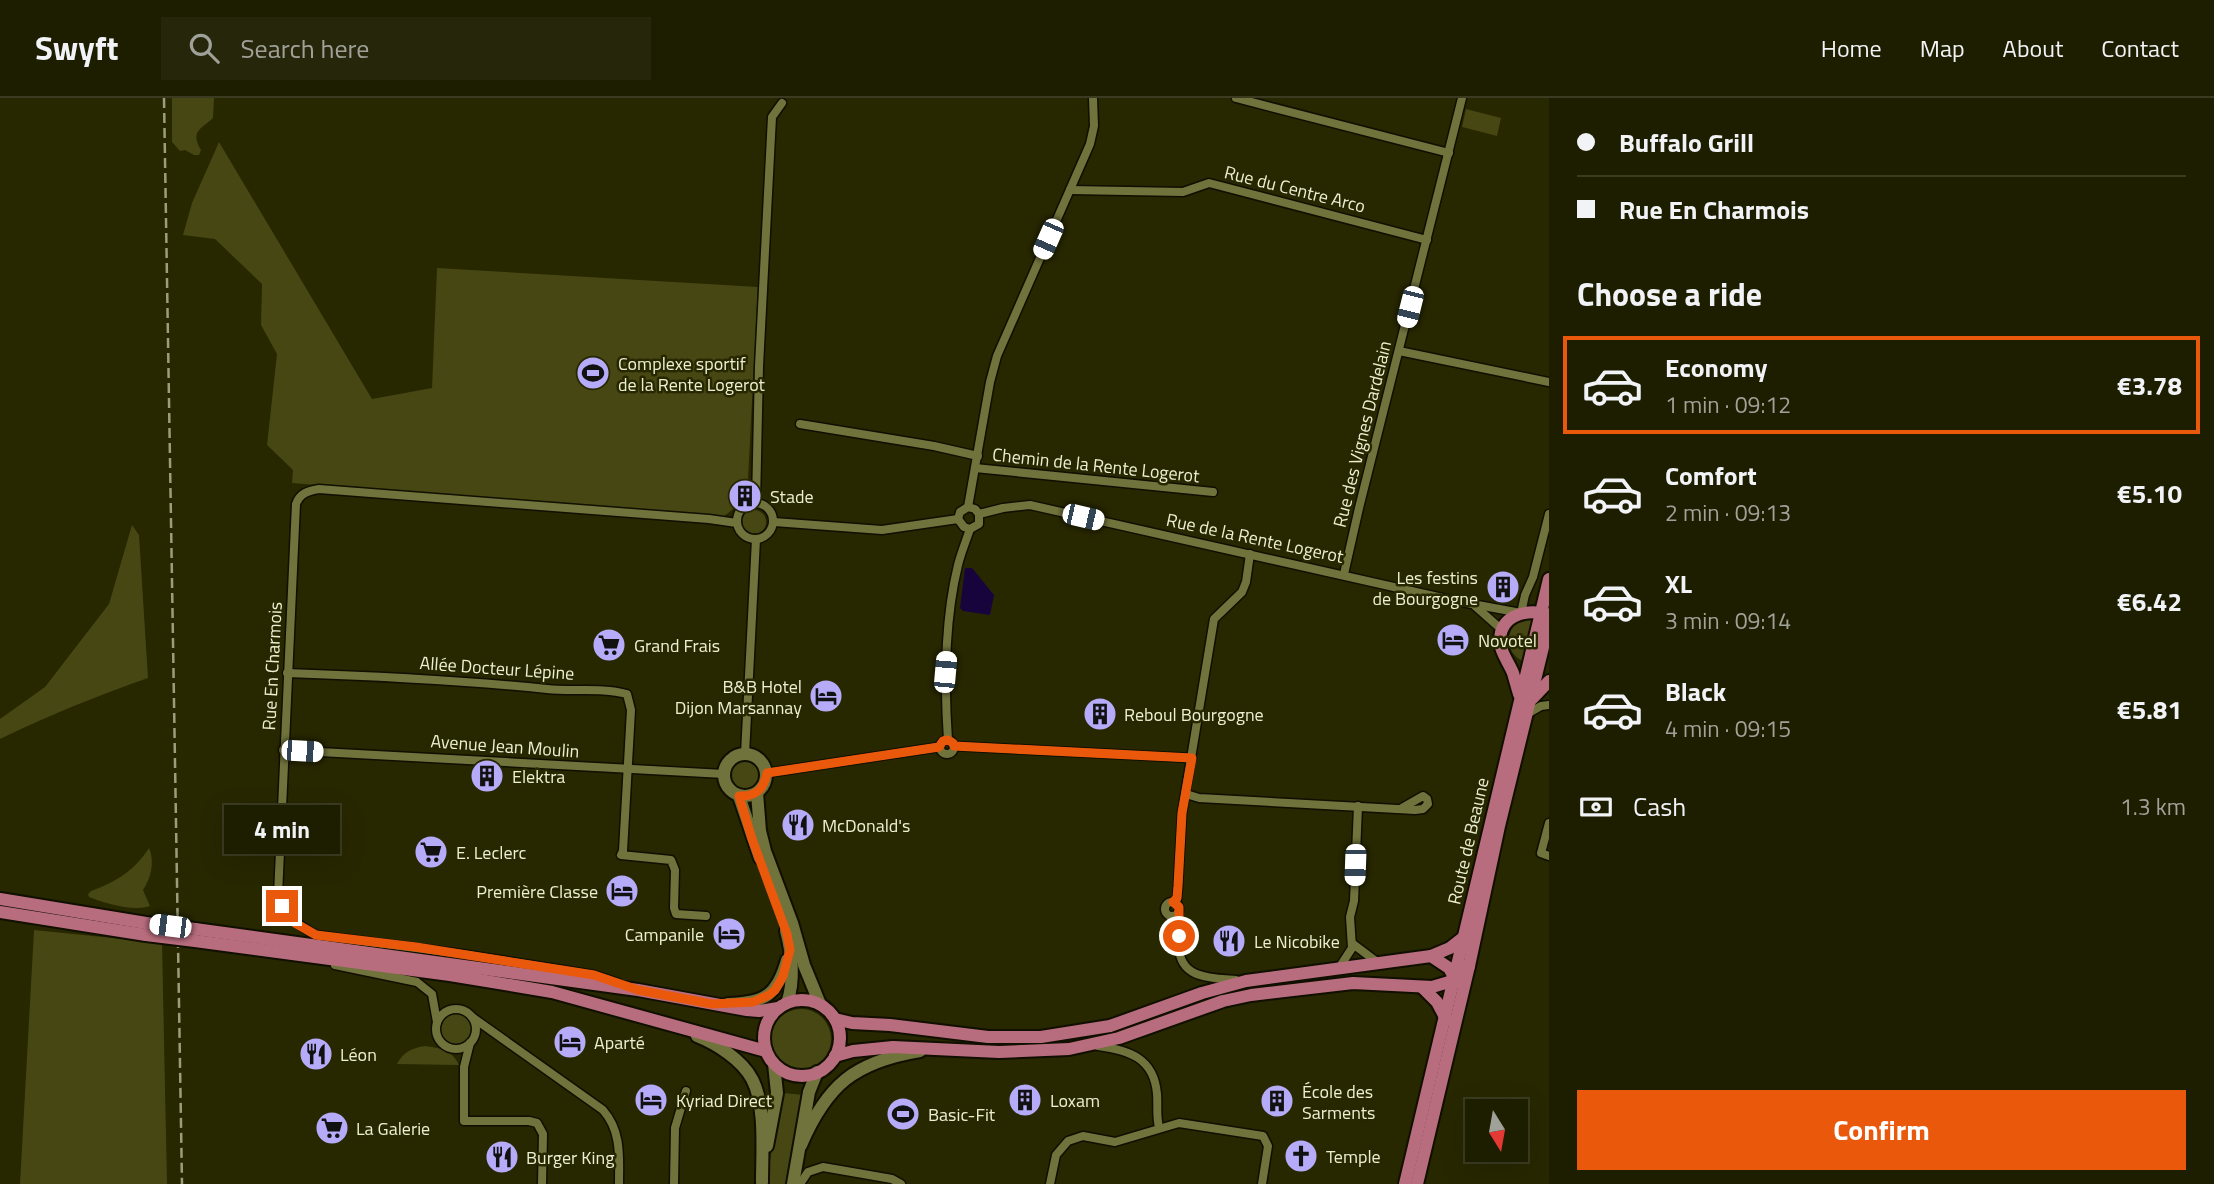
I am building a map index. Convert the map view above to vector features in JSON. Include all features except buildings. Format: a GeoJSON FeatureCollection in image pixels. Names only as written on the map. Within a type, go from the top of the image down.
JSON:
{"type":"FeatureCollection","features":[{"type":"Feature","properties":{"kind":"main road"},"geometry":{"type":"LineString","coordinates":[[1526,705],[1500,643],[1502,629],[1509,618],[1521,613],[1534,600],[1549,580]]}},
{"type":"Feature","properties":{"kind":"main road","name":"Route de Beaune"},"geometry":{"type":"LineString","coordinates":[[1537,672],[1549,580]]}},
{"type":"Feature","properties":{"kind":"main road"},"geometry":{"type":"LineString","coordinates":[[1521,613],[1545,613]]}},
{"type":"Feature","properties":{"kind":"main road","name":"Route de Beaune"},"geometry":{"type":"LineString","coordinates":[[1405,1184],[1464,937],[1549,624]]}},
{"type":"Feature","properties":{"kind":"main road"},"geometry":{"type":"LineString","coordinates":[[1506,656],[1514,665],[1537,672]]}},
{"type":"Feature","properties":{"kind":"main road","name":"Route de Beaune"},"geometry":{"type":"LineString","coordinates":[[1417,1184],[1463,994],[1526,705],[1549,681]]}},
{"type":"Feature","properties":{"kind":"main road"},"geometry":{"type":"LineString","coordinates":[[0,899],[146,929]]}},
{"type":"Feature","properties":{"kind":"main road"},"geometry":{"type":"LineString","coordinates":[[0,912],[638,990],[759,1011],[798,1000],[810,1000],[820,1004],[835,1019],[840,1038],[835,1056],[827,1066],[806,1075],[794,1075],[774,1064],[764,1042],[767,1023],[782,1006]]}},
{"type":"Feature","properties":{"kind":"main road"},"geometry":{"type":"LineString","coordinates":[[195,935],[305,956],[538,989],[766,1051]]}},
{"type":"Feature","properties":{"kind":"main road"},"geometry":{"type":"LineString","coordinates":[[835,1019],[988,1037],[1041,1037],[1110,1026],[1202,993],[1246,981],[1431,956],[1450,948],[1464,937]]}},
{"type":"Feature","properties":{"kind":"main road"},"geometry":{"type":"LineString","coordinates":[[1431,956],[1442,962],[1463,994]]}},
{"type":"Feature","properties":{"kind":"main road"},"geometry":{"type":"LineString","coordinates":[[835,1056],[853,1051],[893,1047],[1021,1052],[1060,1050],[1092,1045],[1146,1030],[1223,1001],[1251,995],[1353,983],[1423,988],[1443,985],[1469,967]]}},
{"type":"Feature","properties":{"kind":"main road"},"geometry":{"type":"LineString","coordinates":[[1423,988],[1437,1002],[1446,1020]]}},
{"type":"Feature","properties":{"kind":"street"},"geometry":{"type":"LineString","coordinates":[[958,519],[960,512],[968,507],[997,356],[1090,144],[1094,126],[1093,98]]}},
{"type":"Feature","properties":{"kind":"street"},"geometry":{"type":"LineString","coordinates":[[1236,98],[1449,153]]}},
{"type":"Feature","properties":{"kind":"street","name":"Rue des Vignes Dardelain"},"geometry":{"type":"LineString","coordinates":[[1344,574],[1462,98]]}},
{"type":"Feature","properties":{"kind":"street"},"geometry":{"type":"LineString","coordinates":[[756,503],[772,117],[782,103]]}},
{"type":"Feature","properties":{"kind":"street","name":"Rue du Centre Arco"},"geometry":{"type":"LineString","coordinates":[[1070,190],[1183,192],[1209,183],[1427,240]]}},
{"type":"Feature","properties":{"kind":"street"},"geometry":{"type":"LineString","coordinates":[[1399,351],[1549,383]]}},
{"type":"Feature","properties":{"kind":"street"},"geometry":{"type":"LineString","coordinates":[[800,424],[978,456]]}},
{"type":"Feature","properties":{"kind":"street","name":"Chemin de la Rente Logerot"},"geometry":{"type":"LineString","coordinates":[[975,468],[1213,492]]}},
{"type":"Feature","properties":{"kind":"street","name":"Rue En Charmois"},"geometry":{"type":"LineString","coordinates":[[638,990],[594,975],[436,950],[316,935],[295,923],[282,906],[278,887],[296,504],[298,499],[309,491],[319,489],[737,523]]}},
{"type":"Feature","properties":{"kind":"street"},"geometry":{"type":"LineString","coordinates":[[756,503],[767,507],[774,522],[769,533],[755,539],[742,533],[737,523],[742,509],[746,505],[756,503]]}},
{"type":"Feature","properties":{"kind":"street","name":"Rue de la Rente Logerot"},"geometry":{"type":"LineString","coordinates":[[979,514],[1030,505],[1521,613]]}},
{"type":"Feature","properties":{"kind":"street"},"geometry":{"type":"LineString","coordinates":[[939,747],[948,754],[954,749],[951,743],[945,672],[950,612],[959,562],[970,529],[979,524],[979,514],[968,507]]}},
{"type":"Feature","properties":{"kind":"street"},"geometry":{"type":"LineString","coordinates":[[1521,613],[1549,514]]}},
{"type":"Feature","properties":{"kind":"street"},"geometry":{"type":"LineString","coordinates":[[774,522],[882,530],[958,519]]}},
{"type":"Feature","properties":{"kind":"street"},"geometry":{"type":"LineString","coordinates":[[958,519],[964,527],[970,529]]}},
{"type":"Feature","properties":{"kind":"street"},"geometry":{"type":"LineString","coordinates":[[745,754],[755,539]]}},
{"type":"Feature","properties":{"kind":"street"},"geometry":{"type":"LineString","coordinates":[[1246,981],[1208,978],[1186,969],[1179,952],[1178,913],[1169,915],[1165,911],[1167,904],[1177,898],[1182,813],[1214,620],[1242,592],[1250,554]]}},
{"type":"Feature","properties":{"kind":"street","name":"Rue de la Rente Logerot"},"geometry":{"type":"LineString","coordinates":[[1472,604],[1502,629]]}},
{"type":"Feature","properties":{"kind":"street","name":"Allée Docteur Lépine"},"geometry":{"type":"LineString","coordinates":[[287,673],[416,678],[627,694],[631,710],[629,770]]}},
{"type":"Feature","properties":{"kind":"street"},"geometry":{"type":"LineString","coordinates":[[1526,705],[1549,705]]}},
{"type":"Feature","properties":{"kind":"street"},"geometry":{"type":"LineString","coordinates":[[767,773],[939,747],[943,741],[1192,758]]}},
{"type":"Feature","properties":{"kind":"street","name":"Avenue Jean Moulin"},"geometry":{"type":"LineString","coordinates":[[284,750],[724,774]]}},
{"type":"Feature","properties":{"kind":"street"},"geometry":{"type":"LineString","coordinates":[[745,754],[755,756],[763,763],[767,773],[765,784],[757,793],[748,796],[739,796],[731,791],[724,774],[727,764],[735,757],[745,754]]}},
{"type":"Feature","properties":{"kind":"street"},"geometry":{"type":"LineString","coordinates":[[629,770],[624,851],[621,855],[671,860],[675,870],[676,914],[706,916]]}},
{"type":"Feature","properties":{"kind":"street"},"geometry":{"type":"LineString","coordinates":[[757,793],[760,831],[765,851],[820,1004]]}},
{"type":"Feature","properties":{"kind":"street"},"geometry":{"type":"LineString","coordinates":[[1186,794],[1199,798],[1402,808]]}},
{"type":"Feature","properties":{"kind":"street"},"geometry":{"type":"LineString","coordinates":[[739,796],[787,934],[791,986],[782,1006]]}},
{"type":"Feature","properties":{"kind":"street"},"geometry":{"type":"LineString","coordinates":[[1339,968],[1350,954],[1353,944],[1350,917],[1354,901],[1357,806]]}},
{"type":"Feature","properties":{"kind":"street"},"geometry":{"type":"LineString","coordinates":[[1549,823],[1541,853],[1549,856]]}},
{"type":"Feature","properties":{"kind":"street"},"geometry":{"type":"LineString","coordinates":[[1353,944],[1377,962]]}},
{"type":"Feature","properties":{"kind":"street"},"geometry":{"type":"LineString","coordinates":[[712,1004],[761,999],[775,990],[783,976],[790,950]]}},
{"type":"Feature","properties":{"kind":"street"},"geometry":{"type":"LineString","coordinates":[[305,956],[341,967],[417,982],[432,994],[438,1039],[452,1049],[458,1049],[481,1036],[500,1037]]}},
{"type":"Feature","properties":{"kind":"street"},"geometry":{"type":"LineString","coordinates":[[437,1022],[443,1013],[461,1010],[584,1095],[607,1115],[618,1136],[619,1184]]}},
{"type":"Feature","properties":{"kind":"street"},"geometry":{"type":"LineString","coordinates":[[472,1017],[476,1028],[464,1068],[464,1121],[529,1121],[540,1126],[543,1134],[542,1184]]}},
{"type":"Feature","properties":{"kind":"street"},"geometry":{"type":"LineString","coordinates":[[668,1024],[715,1045],[742,1065],[753,1080],[760,1113],[762,1183]]}},
{"type":"Feature","properties":{"kind":"street"},"geometry":{"type":"LineString","coordinates":[[1092,1045],[1119,1049],[1137,1056],[1152,1073],[1157,1093],[1156,1116],[1159,1127]]}},
{"type":"Feature","properties":{"kind":"street"},"geometry":{"type":"LineString","coordinates":[[452,1049],[464,1068]]}},
{"type":"Feature","properties":{"kind":"street"},"geometry":{"type":"LineString","coordinates":[[801,1145],[822,1104],[840,1083],[872,1063],[937,1049]]}},
{"type":"Feature","properties":{"kind":"street"},"geometry":{"type":"LineString","coordinates":[[762,1183],[778,1093],[774,1064]]}},
{"type":"Feature","properties":{"kind":"street"},"geometry":{"type":"LineString","coordinates":[[793,1184],[809,1092],[817,1072]]}},
{"type":"Feature","properties":{"kind":"street"},"geometry":{"type":"LineString","coordinates":[[674,1184],[676,1128],[686,1091]]}},
{"type":"Feature","properties":{"kind":"street"},"geometry":{"type":"LineString","coordinates":[[1050,1184],[1056,1155],[1068,1141],[1083,1136],[1115,1142],[1179,1123],[1263,1136],[1268,1146],[1262,1184]]}},
{"type":"Feature","properties":{"kind":"street"},"geometry":{"type":"LineString","coordinates":[[800,1184],[808,1172],[823,1167],[892,1179],[901,1184]]}},
{"type":"Feature","properties":{"kind":"shaded area"},"geometry":{"type":"Polygon","coordinates":[[[172,98],[214,98],[213,118],[197,134],[201,150],[199,155],[180,151],[172,142],[172,98]]]}},
{"type":"Feature","properties":{"kind":"shaded area"},"geometry":{"type":"Polygon","coordinates":[[[1466,109],[1501,118],[1497,136],[1462,127],[1466,109]]]}},
{"type":"Feature","properties":{"kind":"shaded area","name":"Complexe sportif de la Rente Logerot"},"geometry":{"type":"Polygon","coordinates":[[[219,142],[372,399],[432,388],[437,268],[758,287],[747,498],[723,517],[292,483],[293,470],[267,445],[277,354],[261,325],[262,284],[215,239],[183,235],[192,203],[219,142]]]}},
{"type":"Feature","properties":{"kind":"shaded area"},"geometry":{"type":"Polygon","coordinates":[[[754,510],[763,513],[766,522],[763,531],[754,534],[745,531],[742,522],[745,513],[754,510]]]}},
{"type":"Feature","properties":{"kind":"shaded area"},"geometry":{"type":"Polygon","coordinates":[[[132,525],[139,535],[148,678],[73,706],[0,739],[0,719],[45,687],[109,604],[132,525]]]}},
{"type":"Feature","properties":{"kind":"shaded area"},"geometry":{"type":"Polygon","coordinates":[[[965,568],[972,568],[994,595],[990,615],[963,611],[960,608],[965,568]]]}},
{"type":"Feature","properties":{"kind":"shaded area"},"geometry":{"type":"Polygon","coordinates":[[[1535,617],[1522,661],[1510,648],[1510,633],[1516,622],[1535,617]]]}},
{"type":"Feature","properties":{"kind":"shaded area"},"geometry":{"type":"Polygon","coordinates":[[[746,759],[757,764],[762,775],[757,786],[746,791],[735,786],[730,775],[735,764],[746,759]]]}},
{"type":"Feature","properties":{"kind":"shaded area"},"geometry":{"type":"Polygon","coordinates":[[[149,848],[151,870],[143,890],[150,906],[128,907],[89,897],[91,891],[109,884],[131,869],[149,848]]]}},
{"type":"Feature","properties":{"kind":"shaded area"},"geometry":{"type":"Polygon","coordinates":[[[34,930],[162,943],[167,1184],[20,1184],[34,930]]]}},
{"type":"Feature","properties":{"kind":"shaded area"},"geometry":{"type":"Polygon","coordinates":[[[801,1009],[822,1018],[831,1039],[822,1060],[801,1069],[780,1060],[771,1039],[780,1018],[801,1009]]]}},
{"type":"Feature","properties":{"kind":"shaded area"},"geometry":{"type":"Polygon","coordinates":[[[455,1012],[466,1017],[471,1028],[466,1039],[455,1044],[444,1039],[439,1028],[444,1017],[455,1012]]]}},
{"type":"Feature","properties":{"kind":"shaded area"},"geometry":{"type":"Polygon","coordinates":[[[425,1046],[449,1053],[459,1065],[397,1064],[408,1051],[425,1046]]]}},
{"type":"Feature","properties":{"kind":"shaded area"},"geometry":{"type":"Polygon","coordinates":[[[783,1093],[804,1095],[789,1184],[768,1184],[769,1165],[783,1093]]]}},
{"type":"Feature","properties":{"kind":"railway"},"geometry":{"type":"LineString","coordinates":[[164,98],[182,1184]]}},
{"type":"Feature","properties":{"kind":"place","name":"Complexe sportif de la Rente Logerot"},"geometry":{"type":"Point","coordinates":[593,373]}},
{"type":"Feature","properties":{"kind":"place","name":"Stade"},"geometry":{"type":"Point","coordinates":[745,496]}},
{"type":"Feature","properties":{"kind":"place","name":"Les festins de Bourgogne"},"geometry":{"type":"Point","coordinates":[1503,587]}},
{"type":"Feature","properties":{"kind":"place","name":"Novotel"},"geometry":{"type":"Point","coordinates":[1453,640]}},
{"type":"Feature","properties":{"kind":"place","name":"Grand Frais"},"geometry":{"type":"Point","coordinates":[609,645]}},
{"type":"Feature","properties":{"kind":"place","name":"B&B Hotel Dijon Marsannay"},"geometry":{"type":"Point","coordinates":[826,696]}},
{"type":"Feature","properties":{"kind":"place","name":"Reboul Bourgogne"},"geometry":{"type":"Point","coordinates":[1100,714]}},
{"type":"Feature","properties":{"kind":"place","name":"Elektra"},"geometry":{"type":"Point","coordinates":[487,776]}},
{"type":"Feature","properties":{"kind":"place","name":"McDonald's"},"geometry":{"type":"Point","coordinates":[798,825]}},
{"type":"Feature","properties":{"kind":"place","name":"E. Leclerc"},"geometry":{"type":"Point","coordinates":[431,852]}},
{"type":"Feature","properties":{"kind":"place","name":"Première Classe"},"geometry":{"type":"Point","coordinates":[622,891]}},
{"type":"Feature","properties":{"kind":"place","name":"Campanile"},"geometry":{"type":"Point","coordinates":[729,934]}},
{"type":"Feature","properties":{"kind":"place","name":"Le Nicobike"},"geometry":{"type":"Point","coordinates":[1229,941]}},
{"type":"Feature","properties":{"kind":"place","name":"Aparté"},"geometry":{"type":"Point","coordinates":[570,1042]}},
{"type":"Feature","properties":{"kind":"place","name":"Léon"},"geometry":{"type":"Point","coordinates":[316,1054]}},
{"type":"Feature","properties":{"kind":"place","name":"Kyriad Direct"},"geometry":{"type":"Point","coordinates":[651,1100]}},
{"type":"Feature","properties":{"kind":"place","name":"Loxam"},"geometry":{"type":"Point","coordinates":[1025,1100]}},
{"type":"Feature","properties":{"kind":"place","name":"École des Sarments"},"geometry":{"type":"Point","coordinates":[1277,1101]}},
{"type":"Feature","properties":{"kind":"place","name":"Basic-Fit"},"geometry":{"type":"Point","coordinates":[903,1114]}},
{"type":"Feature","properties":{"kind":"place","name":"La Galerie"},"geometry":{"type":"Point","coordinates":[332,1128]}},
{"type":"Feature","properties":{"kind":"place","name":"Temple"},"geometry":{"type":"Point","coordinates":[1301,1156]}},
{"type":"Feature","properties":{"kind":"place","name":"Burger King"},"geometry":{"type":"Point","coordinates":[502,1157]}},
{"type":"Feature","properties":{"kind":"route"},"geometry":{"type":"LineString","coordinates":[[282,906],[295,923],[316,935],[416,947],[594,975],[638,990],[712,1004],[753,1002],[775,990],[783,976],[790,950],[787,934],[739,796],[757,793],[765,784],[767,773],[939,747],[943,741],[948,740],[954,746],[1192,758],[1182,813],[1177,898],[1173,902],[1179,907],[1179,936]]}}]}
